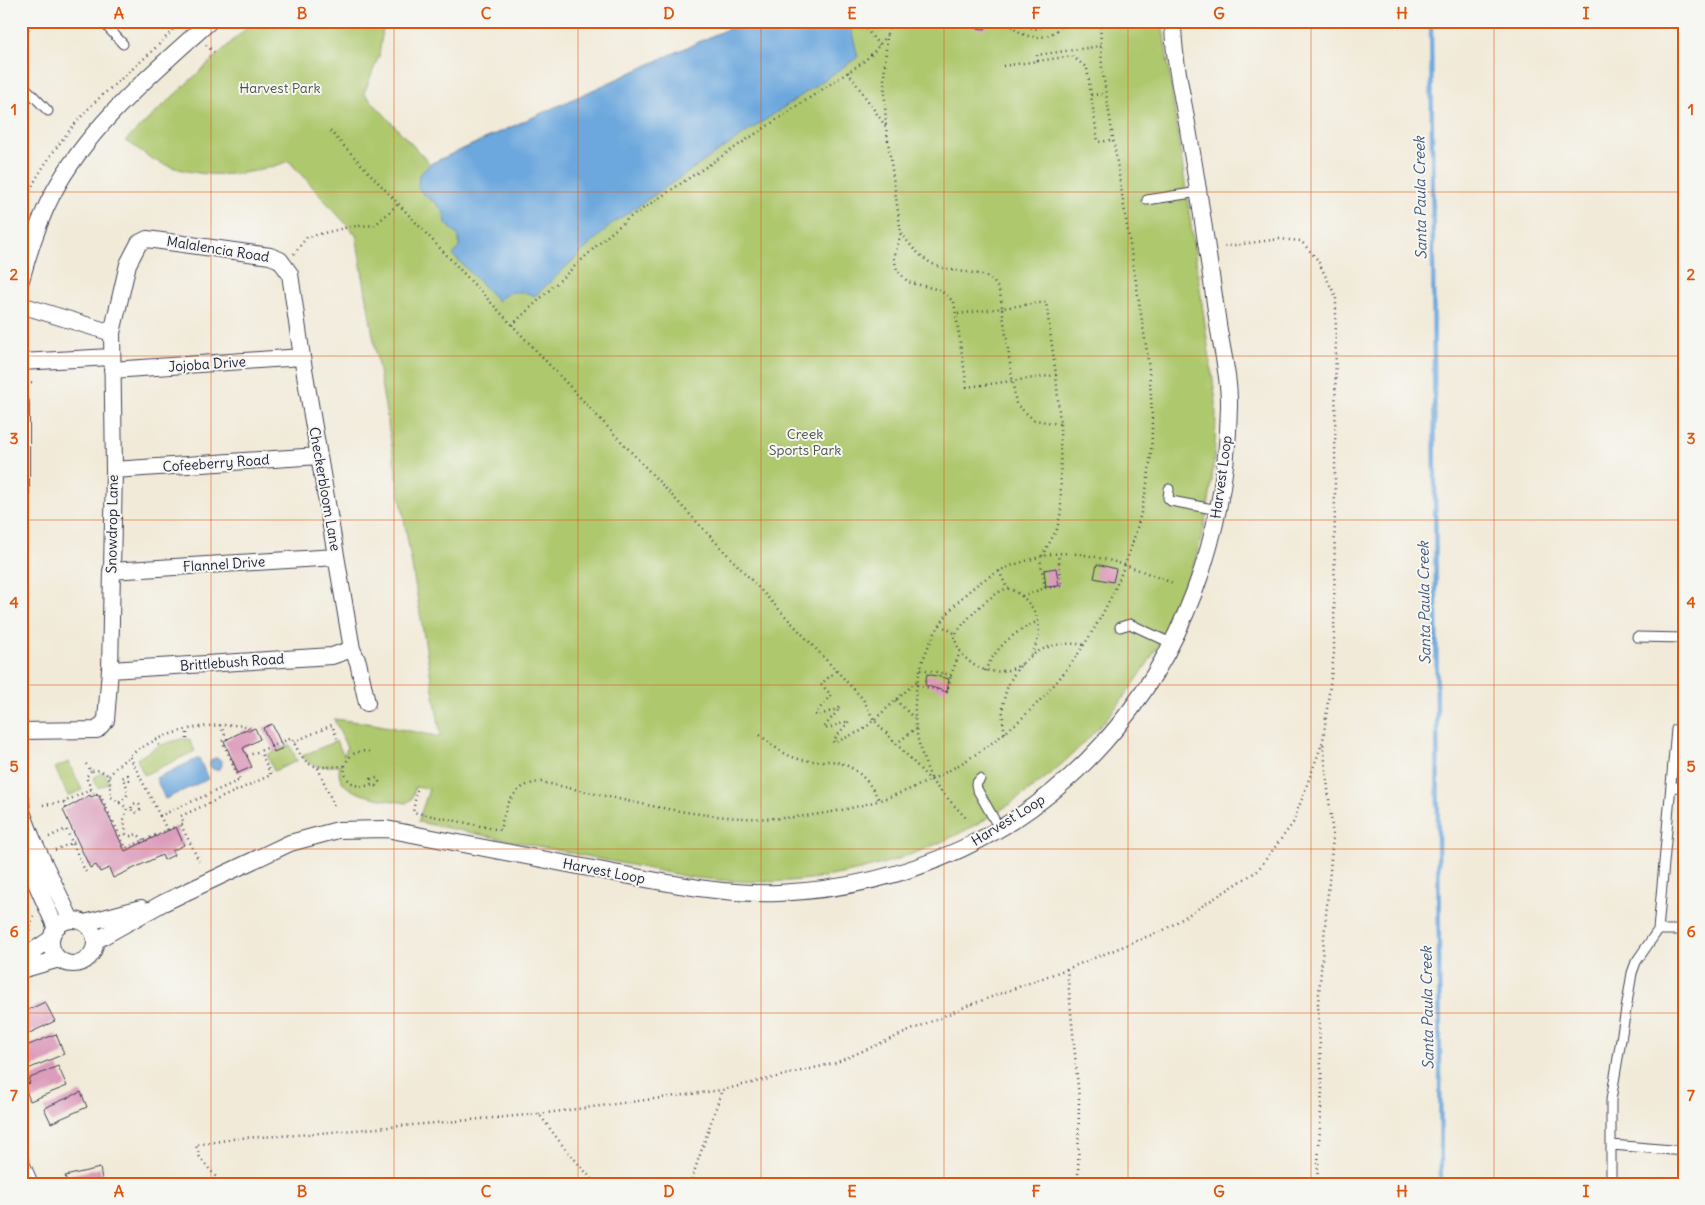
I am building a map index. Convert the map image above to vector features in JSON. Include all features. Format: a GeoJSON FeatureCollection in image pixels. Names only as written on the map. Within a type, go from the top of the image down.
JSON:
{"type":"FeatureCollection","features":[{"type":"Feature","properties":{"kind":"street"},"geometry":{"type":"LineString","coordinates":[[21,280],[44,212],[72,163],[131,95],[210,21]]}},
{"type":"Feature","properties":{"kind":"street","name":"Harvest Loop"},"geometry":{"type":"LineString","coordinates":[[95,941],[163,902],[290,843],[317,833],[353,828],[386,829],[690,887],[776,893],[844,886],[909,869],[943,856],[999,828],[1059,786],[1106,740],[1142,696],[1173,644],[1197,590],[1218,510],[1229,402],[1173,21]]}},
{"type":"Feature","properties":{"kind":"street","name":"Malalencia Road"},"geometry":{"type":"LineString","coordinates":[[140,243],[147,239],[159,240],[261,255],[280,260],[288,270]]}},
{"type":"Feature","properties":{"kind":"street","name":"Snowdrop Lane"},"geometry":{"type":"LineString","coordinates":[[21,731],[97,730],[106,720],[110,670],[114,470],[112,333],[128,264],[140,243]]}},
{"type":"Feature","properties":{"kind":"street","name":"Checkerbloom Lane"},"geometry":{"type":"LineString","coordinates":[[288,270],[352,649],[358,662],[367,703]]}},
{"type":"Feature","properties":{"kind":"street"},"geometry":{"type":"LineString","coordinates":[[21,305],[112,333]]}},
{"type":"Feature","properties":{"kind":"street","name":"Jojoba Drive"},"geometry":{"type":"LineString","coordinates":[[21,362],[111,363],[302,357]]}},
{"type":"Feature","properties":{"kind":"street"},"geometry":{"type":"LineString","coordinates":[[21,403],[21,503]]}},
{"type":"Feature","properties":{"kind":"street","name":"Cofeeberry Road"},"geometry":{"type":"LineString","coordinates":[[114,470],[319,456]]}},
{"type":"Feature","properties":{"kind":"street","name":"Flannel Drive"},"geometry":{"type":"LineString","coordinates":[[111,571],[336,556]]}},
{"type":"Feature","properties":{"kind":"street","name":"Brittlebush Road"},"geometry":{"type":"LineString","coordinates":[[110,670],[332,656],[352,649]]}},
{"type":"Feature","properties":{"kind":"street"},"geometry":{"type":"LineString","coordinates":[[21,801],[22,812],[32,838],[78,922],[93,932],[95,941],[93,952],[81,963],[70,964],[59,959],[53,951],[53,933],[21,849]]}},
{"type":"Feature","properties":{"kind":"street","name":"Harvest Loop"},"geometry":{"type":"LineString","coordinates":[[78,922],[163,902]]}},
{"type":"Feature","properties":{"kind":"street"},"geometry":{"type":"LineString","coordinates":[[21,959],[53,933],[78,922]]}},
{"type":"Feature","properties":{"kind":"street"},"geometry":{"type":"LineString","coordinates":[[21,970],[59,959]]}},
{"type":"Feature","properties":{"kind":"street"},"geometry":{"type":"LineString","coordinates":[[21,1164],[30,1184]]}},
{"type":"Feature","properties":{"kind":"lane"},"geometry":{"type":"LineString","coordinates":[[102,21],[123,44]]}},
{"type":"Feature","properties":{"kind":"lane"},"geometry":{"type":"LineString","coordinates":[[21,83],[48,111]]}},
{"type":"Feature","properties":{"kind":"lane"},"geometry":{"type":"LineString","coordinates":[[1147,200],[1199,192]]}},
{"type":"Feature","properties":{"kind":"lane"},"geometry":{"type":"LineString","coordinates":[[1169,489],[1168,498],[1171,501],[1218,510]]}},
{"type":"Feature","properties":{"kind":"lane"},"geometry":{"type":"LineString","coordinates":[[1120,627],[1130,624],[1173,644]]}},
{"type":"Feature","properties":{"kind":"lane"},"geometry":{"type":"LineString","coordinates":[[1637,637],[1684,638]]}},
{"type":"Feature","properties":{"kind":"lane"},"geometry":{"type":"LineString","coordinates":[[1611,1184],[1611,1100],[1632,973],[1636,962],[1658,930],[1676,729],[1684,733]]}},
{"type":"Feature","properties":{"kind":"lane"},"geometry":{"type":"LineString","coordinates":[[980,779],[976,784],[977,789],[999,828]]}},
{"type":"Feature","properties":{"kind":"lane"},"geometry":{"type":"LineString","coordinates":[[1672,788],[1684,786]]}},
{"type":"Feature","properties":{"kind":"lane"},"geometry":{"type":"LineString","coordinates":[[1658,930],[1684,930]]}},
{"type":"Feature","properties":{"kind":"lane"},"geometry":{"type":"LineString","coordinates":[[1612,1145],[1684,1151]]}},
{"type":"Feature","properties":{"kind":"path"},"geometry":{"type":"LineString","coordinates":[[21,36],[37,21]]}},
{"type":"Feature","properties":{"kind":"path"},"geometry":{"type":"LineString","coordinates":[[860,21],[879,45]]}},
{"type":"Feature","properties":{"kind":"path"},"geometry":{"type":"LineString","coordinates":[[891,21],[887,35],[884,77],[886,127],[901,234],[894,258],[899,274],[908,282],[944,293],[954,302],[967,387],[1056,375]]}},
{"type":"Feature","properties":{"kind":"path"},"geometry":{"type":"LineString","coordinates":[[924,21],[941,21]]}},
{"type":"Feature","properties":{"kind":"path"},"geometry":{"type":"LineString","coordinates":[[1008,21],[1012,27],[1024,35],[1040,37],[1054,33],[1065,21]]}},
{"type":"Feature","properties":{"kind":"path"},"geometry":{"type":"LineString","coordinates":[[1012,27],[1017,24],[1037,29],[1052,21]]}},
{"type":"Feature","properties":{"kind":"path"},"geometry":{"type":"LineString","coordinates":[[418,790],[412,812],[500,830],[505,806],[511,797],[523,786],[541,782],[679,810],[735,818],[768,818],[824,813],[879,800],[932,779],[976,753],[1005,732],[1045,695],[1085,645],[1108,607],[1126,565],[1139,521],[1147,484],[1152,424],[1147,352],[1106,94],[1100,21]]}},
{"type":"Feature","properties":{"kind":"path"},"geometry":{"type":"LineString","coordinates":[[512,325],[604,238],[629,218],[848,72],[866,59],[887,35]]}},
{"type":"Feature","properties":{"kind":"path"},"geometry":{"type":"LineString","coordinates":[[1038,61],[1038,55],[1101,46]]}},
{"type":"Feature","properties":{"kind":"path"},"geometry":{"type":"LineString","coordinates":[[1060,52],[1061,58]]}},
{"type":"Feature","properties":{"kind":"path"},"geometry":{"type":"LineString","coordinates":[[1003,66],[1072,56],[1087,68],[1098,142],[1113,140]]}},
{"type":"Feature","properties":{"kind":"path"},"geometry":{"type":"LineString","coordinates":[[848,72],[886,127]]}},
{"type":"Feature","properties":{"kind":"path"},"geometry":{"type":"LineString","coordinates":[[1091,95],[1106,94]]}},
{"type":"Feature","properties":{"kind":"path"},"geometry":{"type":"LineString","coordinates":[[330,131],[863,699],[874,720],[932,779],[967,819]]}},
{"type":"Feature","properties":{"kind":"path"},"geometry":{"type":"LineString","coordinates":[[288,270],[307,237],[352,228],[360,224],[374,226],[398,204]]}},
{"type":"Feature","properties":{"kind":"path"},"geometry":{"type":"LineString","coordinates":[[901,234],[915,250],[934,265],[953,271],[980,273],[992,280],[999,289],[1016,404],[1028,417],[1040,422],[1060,424]]}},
{"type":"Feature","properties":{"kind":"path"},"geometry":{"type":"LineString","coordinates":[[222,1184],[200,1158],[196,1145],[239,1138],[297,1135],[539,1114],[722,1090],[835,1063],[967,1006],[1067,969],[1166,929],[1257,871],[1293,823],[1323,741],[1334,653],[1336,297],[1317,259],[1301,241],[1279,239],[1207,250]]}},
{"type":"Feature","properties":{"kind":"path"},"geometry":{"type":"LineString","coordinates":[[957,314],[1046,302],[1056,375],[1060,424],[1061,512],[1057,529],[1041,557],[1045,588]]}},
{"type":"Feature","properties":{"kind":"path"},"geometry":{"type":"LineString","coordinates":[[21,383],[36,382]]}},
{"type":"Feature","properties":{"kind":"path"},"geometry":{"type":"LineString","coordinates":[[1022,596],[1045,588],[1062,586],[1058,555]]}},
{"type":"Feature","properties":{"kind":"path"},"geometry":{"type":"LineString","coordinates":[[932,779],[922,754],[916,728],[917,685],[920,669],[931,640],[940,625],[964,596],[999,571],[1013,564],[1058,555],[1091,556],[1126,565],[1175,584]]}},
{"type":"Feature","properties":{"kind":"path"},"geometry":{"type":"LineString","coordinates":[[999,571],[1007,588],[1022,596],[1033,608],[1039,621],[1038,642],[1029,657],[1009,681],[1003,701],[1005,732]]}},
{"type":"Feature","properties":{"kind":"path"},"geometry":{"type":"LineString","coordinates":[[1007,588],[977,608],[954,636],[960,652],[970,663],[985,670],[1004,672],[1022,664]]}},
{"type":"Feature","properties":{"kind":"path"},"geometry":{"type":"LineString","coordinates":[[985,670],[992,657],[1006,640],[1018,631],[1039,621]]}},
{"type":"Feature","properties":{"kind":"path"},"geometry":{"type":"LineString","coordinates":[[940,625],[956,634]]}},
{"type":"Feature","properties":{"kind":"path"},"geometry":{"type":"LineString","coordinates":[[1029,657],[1059,644],[1085,645]]}},
{"type":"Feature","properties":{"kind":"path"},"geometry":{"type":"LineString","coordinates":[[917,685],[947,692],[960,652]]}},
{"type":"Feature","properties":{"kind":"path"},"geometry":{"type":"LineString","coordinates":[[920,669],[951,675]]}},
{"type":"Feature","properties":{"kind":"path"},"geometry":{"type":"LineString","coordinates":[[836,671],[821,684],[831,695],[816,714],[817,716],[840,708],[824,727],[826,729],[848,719],[833,741],[834,743],[862,730],[918,680]]}},
{"type":"Feature","properties":{"kind":"path"},"geometry":{"type":"LineString","coordinates":[[896,700],[915,719]]}},
{"type":"Feature","properties":{"kind":"path"},"geometry":{"type":"LineString","coordinates":[[160,816],[240,780],[222,741],[227,739],[220,725]]}},
{"type":"Feature","properties":{"kind":"path"},"geometry":{"type":"LineString","coordinates":[[109,776],[130,756],[156,740],[187,729],[220,725],[248,726],[250,731]]}},
{"type":"Feature","properties":{"kind":"path"},"geometry":{"type":"LineString","coordinates":[[294,742],[332,725],[337,738]]}},
{"type":"Feature","properties":{"kind":"path"},"geometry":{"type":"LineString","coordinates":[[896,744],[916,728]]}},
{"type":"Feature","properties":{"kind":"path"},"geometry":{"type":"LineString","coordinates":[[187,729],[187,739]]}},
{"type":"Feature","properties":{"kind":"path"},"geometry":{"type":"LineString","coordinates":[[760,735],[777,749],[794,758],[833,762],[849,767],[867,781],[879,800]]}},
{"type":"Feature","properties":{"kind":"path"},"geometry":{"type":"LineString","coordinates":[[247,756],[292,738],[304,761],[318,768],[345,766]]}},
{"type":"Feature","properties":{"kind":"path"},"geometry":{"type":"LineString","coordinates":[[156,740],[159,745]]}},
{"type":"Feature","properties":{"kind":"path"},"geometry":{"type":"LineString","coordinates":[[1317,1184],[1322,1089],[1318,1004],[1333,837],[1323,741]]}},
{"type":"Feature","properties":{"kind":"path"},"geometry":{"type":"LineString","coordinates":[[127,810],[110,794],[111,784],[109,776],[100,770],[91,771],[86,777],[94,795],[99,793],[126,848],[184,823],[181,816],[271,774],[260,751]]}},
{"type":"Feature","properties":{"kind":"path"},"geometry":{"type":"LineString","coordinates":[[369,752],[355,752],[348,758],[345,766],[347,778],[354,784],[364,786],[372,784]]}},
{"type":"Feature","properties":{"kind":"path"},"geometry":{"type":"LineString","coordinates":[[130,756],[167,830]]}},
{"type":"Feature","properties":{"kind":"path"},"geometry":{"type":"LineString","coordinates":[[86,764],[91,771]]}},
{"type":"Feature","properties":{"kind":"path"},"geometry":{"type":"LineString","coordinates":[[318,768],[335,808]]}},
{"type":"Feature","properties":{"kind":"path"},"geometry":{"type":"LineString","coordinates":[[118,802],[124,799],[128,792],[125,781]]}},
{"type":"Feature","properties":{"kind":"path"},"geometry":{"type":"LineString","coordinates":[[43,805],[64,802],[92,789]]}},
{"type":"Feature","properties":{"kind":"path"},"geometry":{"type":"LineString","coordinates":[[64,802],[66,808]]}},
{"type":"Feature","properties":{"kind":"path"},"geometry":{"type":"LineString","coordinates":[[127,810],[132,809]]}},
{"type":"Feature","properties":{"kind":"path"},"geometry":{"type":"LineString","coordinates":[[127,810],[124,819],[126,834],[137,834],[144,840]]}},
{"type":"Feature","properties":{"kind":"path"},"geometry":{"type":"LineString","coordinates":[[181,824],[199,861]]}},
{"type":"Feature","properties":{"kind":"path"},"geometry":{"type":"LineString","coordinates":[[49,838],[66,829],[87,876]]}},
{"type":"Feature","properties":{"kind":"path"},"geometry":{"type":"LineString","coordinates":[[55,850],[77,841]]}},
{"type":"Feature","properties":{"kind":"path"},"geometry":{"type":"LineString","coordinates":[[26,938],[32,928],[33,911]]}},
{"type":"Feature","properties":{"kind":"path"},"geometry":{"type":"LineString","coordinates":[[1067,969],[1079,1098],[1078,1184]]}},
{"type":"Feature","properties":{"kind":"path"},"geometry":{"type":"LineString","coordinates":[[690,1184],[722,1090]]}},
{"type":"Feature","properties":{"kind":"path"},"geometry":{"type":"LineString","coordinates":[[539,1114],[563,1146],[596,1184]]}},
{"type":"Feature","properties":{"kind":"green space","name":"Creek Sports Park"},"geometry":{"type":"Polygon","coordinates":[[[254,21],[384,21],[379,56],[364,93],[430,164],[745,21],[1162,21],[1216,402],[1213,469],[1202,535],[1179,604],[1145,667],[1102,724],[1051,773],[993,815],[929,847],[861,870],[790,881],[739,881],[689,877],[418,822],[429,789],[415,787],[412,799],[406,803],[374,797],[351,790],[339,775],[340,765],[319,766],[306,760],[302,756],[336,741],[344,755],[347,748],[334,719],[374,724],[441,737],[356,235],[289,161],[255,171],[204,174],[187,171],[154,160],[125,141],[254,21]]]}},
{"type":"Feature","properties":{"kind":"green space"},"geometry":{"type":"Polygon","coordinates":[[[181,739],[189,739],[195,751],[144,775],[137,759],[160,745],[181,739]]]}},
{"type":"Feature","properties":{"kind":"green space"},"geometry":{"type":"Polygon","coordinates":[[[290,745],[297,761],[274,771],[267,755],[290,745]]]}},
{"type":"Feature","properties":{"kind":"green space"},"geometry":{"type":"Polygon","coordinates":[[[69,762],[82,790],[68,796],[55,768],[69,762]]]}},
{"type":"Feature","properties":{"kind":"green space"},"geometry":{"type":"Polygon","coordinates":[[[104,772],[109,783],[98,788],[93,778],[104,772]]]}},
{"type":"Feature","properties":{"kind":"water"},"geometry":{"type":"Polygon","coordinates":[[[745,21],[849,21],[858,57],[613,223],[535,296],[515,292],[506,294],[498,301],[453,255],[459,248],[459,237],[446,223],[444,213],[437,204],[423,194],[418,187],[419,175],[430,164],[745,21]]]}},
{"type":"Feature","properties":{"kind":"water"},"geometry":{"type":"Polygon","coordinates":[[[199,758],[208,779],[165,799],[156,778],[199,758]]]}},
{"type":"Feature","properties":{"kind":"water"},"geometry":{"type":"Polygon","coordinates":[[[214,758],[218,758],[222,764],[218,770],[214,770],[210,766],[210,762],[214,758]]]}},
{"type":"Feature","properties":{"kind":"building"},"geometry":{"type":"Polygon","coordinates":[[[971,21],[991,21],[985,29],[974,28],[971,21]]]}},
{"type":"Feature","properties":{"kind":"building"},"geometry":{"type":"Polygon","coordinates":[[[1097,564],[1116,569],[1113,582],[1094,578],[1097,564]]]}},
{"type":"Feature","properties":{"kind":"building"},"geometry":{"type":"Polygon","coordinates":[[[1056,568],[1059,586],[1046,587],[1044,570],[1056,568]]]}},
{"type":"Feature","properties":{"kind":"building"},"geometry":{"type":"Polygon","coordinates":[[[927,674],[949,679],[947,692],[925,685],[927,674]]]}},
{"type":"Feature","properties":{"kind":"building"},"geometry":{"type":"Polygon","coordinates":[[[272,724],[283,748],[274,752],[263,728],[272,724]]]}},
{"type":"Feature","properties":{"kind":"building"},"geometry":{"type":"Polygon","coordinates":[[[255,728],[260,739],[243,748],[252,767],[238,773],[224,741],[247,729],[248,731],[255,728]]]}},
{"type":"Feature","properties":{"kind":"building"},"geometry":{"type":"Polygon","coordinates":[[[98,794],[125,851],[176,827],[184,845],[172,851],[174,855],[164,860],[162,855],[113,878],[109,868],[100,872],[96,865],[90,868],[63,810],[90,795],[91,797],[98,794]]]}},
{"type":"Feature","properties":{"kind":"building"},"geometry":{"type":"Polygon","coordinates":[[[45,1002],[55,1021],[21,1037],[21,1013],[45,1002]]]}},
{"type":"Feature","properties":{"kind":"building"},"geometry":{"type":"Polygon","coordinates":[[[56,1034],[64,1054],[28,1069],[26,1063],[21,1065],[21,1048],[56,1034]]]}},
{"type":"Feature","properties":{"kind":"building"},"geometry":{"type":"Polygon","coordinates":[[[58,1066],[67,1086],[30,1101],[24,1085],[30,1083],[28,1079],[58,1066]]]}},
{"type":"Feature","properties":{"kind":"building"},"geometry":{"type":"Polygon","coordinates":[[[81,1092],[87,1107],[51,1123],[44,1108],[81,1092]]]}},
{"type":"Feature","properties":{"kind":"building"},"geometry":{"type":"Polygon","coordinates":[[[100,1168],[103,1184],[61,1184],[67,1182],[65,1176],[100,1168]]]}},
{"type":"Feature","properties":{"kind":"waterway","name":"Santa Paula Creek"},"geometry":{"type":"LineString","coordinates":[[1431,21],[1441,1184]]}},
{"type":"Feature","properties":{"kind":"park label","name":"Harvest Park"},"geometry":{"type":"Point","coordinates":[280,88]}}]}
